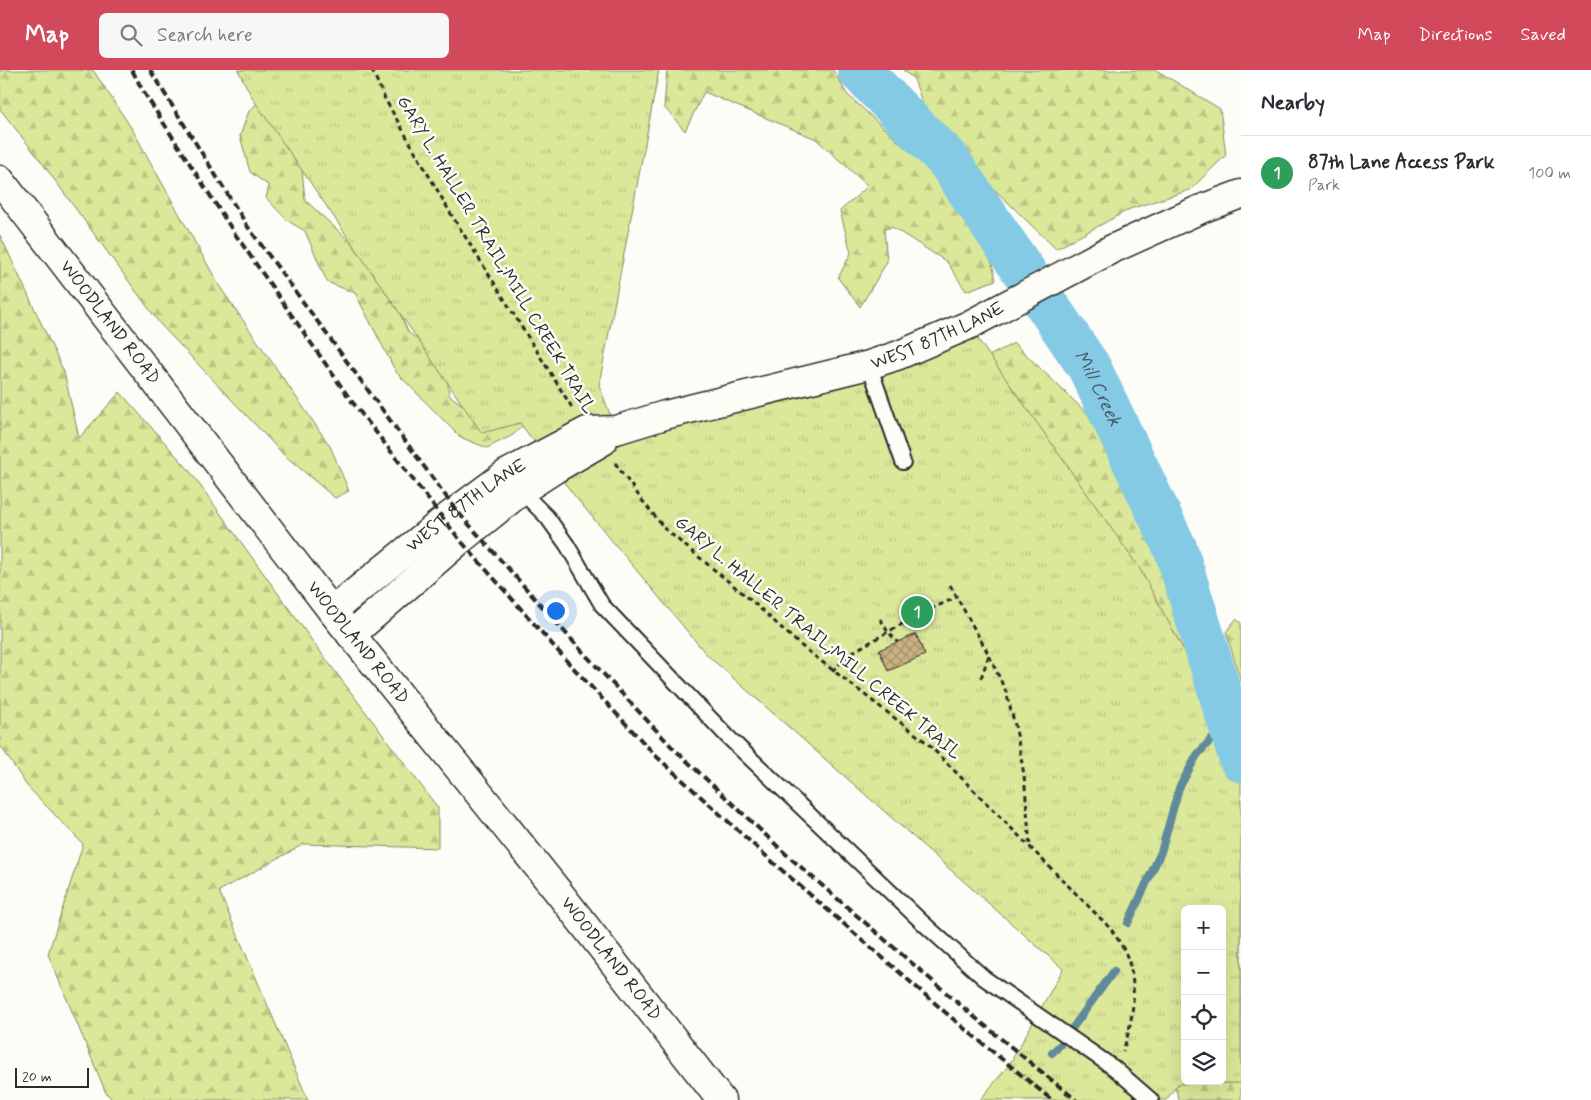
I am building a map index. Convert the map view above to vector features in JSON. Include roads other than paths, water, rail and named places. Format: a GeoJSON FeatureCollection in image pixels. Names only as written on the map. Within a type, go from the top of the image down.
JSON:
{"type":"FeatureCollection","features":[{"type":"Feature","properties":{"kind":"street","name":"WOODLAND ROAD"},"geometry":{"type":"LineString","coordinates":[[0,180],[332,611],[560,894],[721,1100]]}},
{"type":"Feature","properties":{"kind":"street","name":"WEST 87TH LANE"},"geometry":{"type":"LineString","coordinates":[[332,611],[444,520],[506,474],[601,435],[666,415],[868,365],[899,355],[968,325],[1112,249],[1201,209],[1241,194]]}},
{"type":"Feature","properties":{"kind":"street","name":"WEST 87TH LANE"},"geometry":{"type":"LineString","coordinates":[[351,634],[460,540],[522,491],[601,435]]}},
{"type":"Feature","properties":{"kind":"lane"},"geometry":{"type":"LineString","coordinates":[[868,365],[903,462]]}},
{"type":"Feature","properties":{"kind":"lane"},"geometry":{"type":"LineString","coordinates":[[522,491],[547,517],[567,544],[602,605],[728,737],[923,923],[984,978],[1114,1068],[1152,1100]]}},
{"type":"Feature","properties":{"kind":"waterway","name":"Mill Creek"},"geometry":{"type":"LineString","coordinates":[[859,70],[948,160],[1089,367],[1176,550],[1241,760]]}},
{"type":"Feature","properties":{"kind":"waterway"},"geometry":{"type":"LineString","coordinates":[[1128,923],[1161,852],[1179,788],[1197,755],[1228,721]]}},
{"type":"Feature","properties":{"kind":"waterway"},"geometry":{"type":"LineString","coordinates":[[1071,1030],[1114,971]]}},
{"type":"Feature","properties":{"kind":"waterway"},"geometry":{"type":"LineString","coordinates":[[1052,1053],[1060,1045]]}},
{"type":"Feature","properties":{"kind":"railway"},"geometry":{"type":"LineString","coordinates":[[132,70],[143,91],[233,231],[350,399],[460,540],[566,660],[656,756],[776,865],[960,1025],[1052,1100]]}},
{"type":"Feature","properties":{"kind":"railway"},"geometry":{"type":"LineString","coordinates":[[150,70],[248,227],[456,510],[580,649],[672,747],[788,856],[972,1015],[1076,1100]]}},
{"type":"Feature","properties":{"kind":"place","name":"87th Lane Access Park"},"geometry":{"type":"Point","coordinates":[917,612]}}]}
